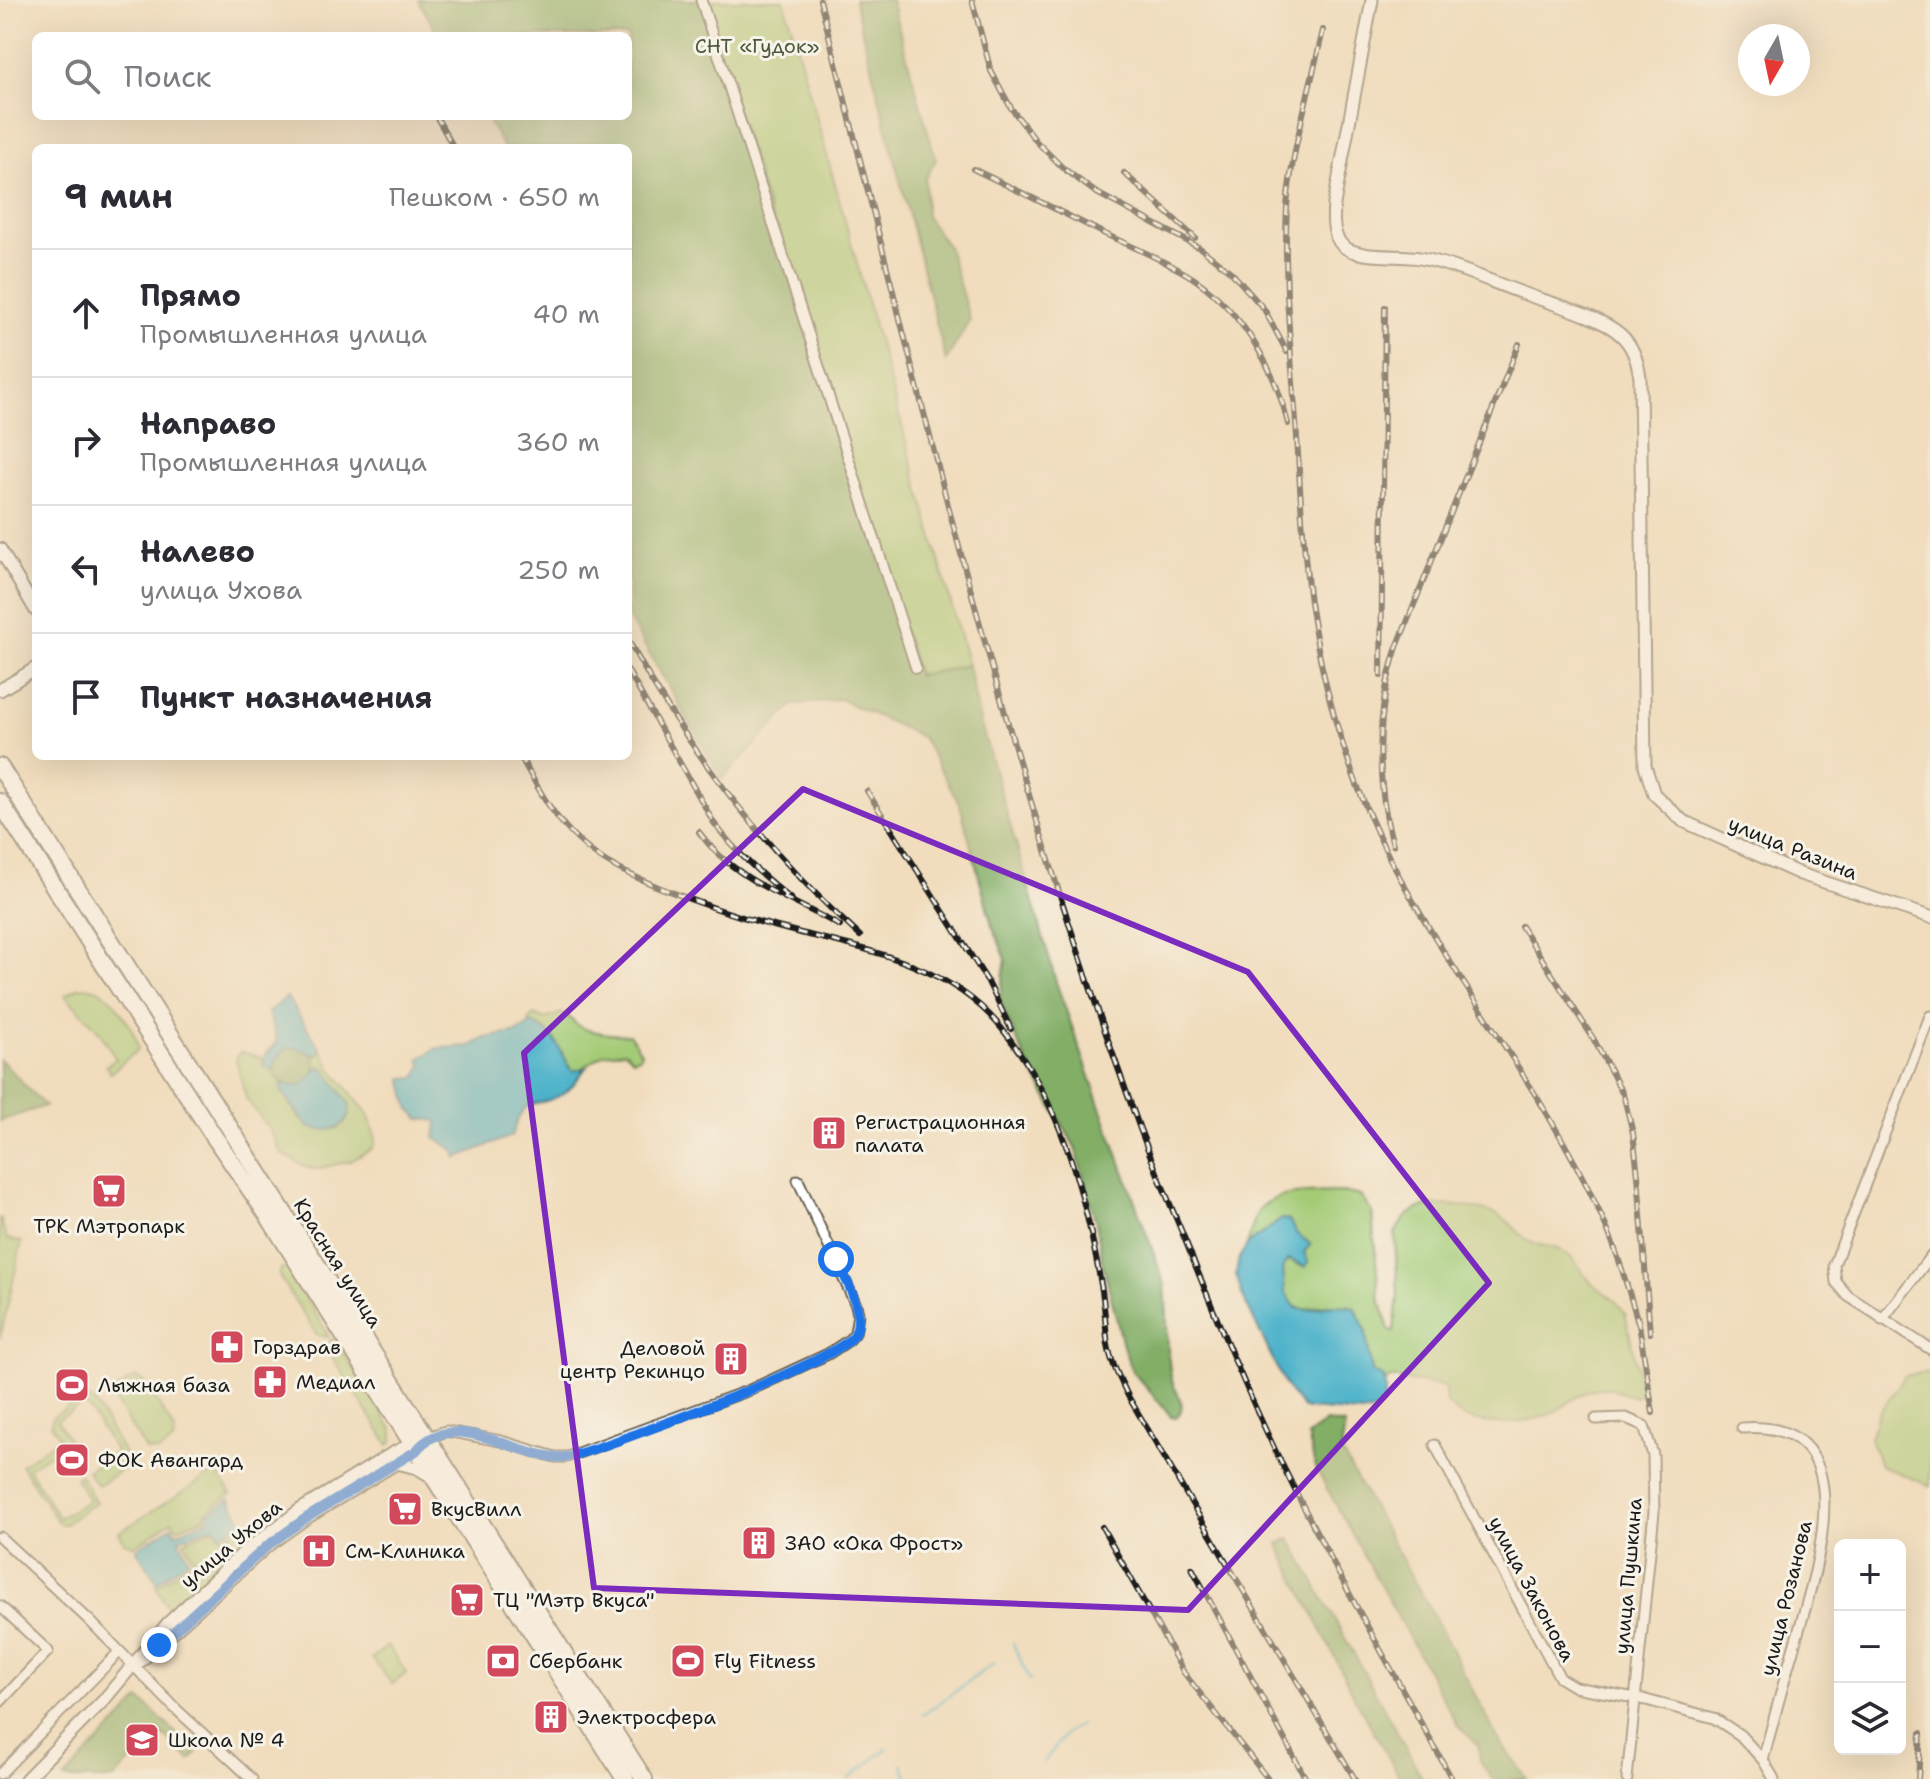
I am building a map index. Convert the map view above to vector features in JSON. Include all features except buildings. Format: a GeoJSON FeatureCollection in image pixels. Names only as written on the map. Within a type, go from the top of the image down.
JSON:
{"type":"FeatureCollection","features":[{"type":"Feature","properties":{"kind":"highway","name":"Красная улица"},"geometry":{"type":"LineString","coordinates":[[0,767],[418,1444],[644,1779]]}},
{"type":"Feature","properties":{"kind":"highway","name":"Красная улица"},"geometry":{"type":"LineString","coordinates":[[0,802],[397,1420],[418,1444],[437,1483],[625,1779]]}},
{"type":"Feature","properties":{"kind":"street"},"geometry":{"type":"LineString","coordinates":[[701,0],[916,668]]}},
{"type":"Feature","properties":{"kind":"street","name":"улица Разина"},"geometry":{"type":"LineString","coordinates":[[1372,0],[1334,204],[1335,230],[1341,245],[1350,251],[1405,255],[1440,263],[1563,308],[1620,334],[1637,360],[1640,378],[1645,766],[1654,794],[1683,821],[1746,850],[1800,874],[1930,917]]}},
{"type":"Feature","properties":{"kind":"street"},"geometry":{"type":"LineString","coordinates":[[0,549],[32,604]]}},
{"type":"Feature","properties":{"kind":"street"},"geometry":{"type":"LineString","coordinates":[[0,690],[32,670]]}},
{"type":"Feature","properties":{"kind":"street"},"geometry":{"type":"LineString","coordinates":[[1930,1016],[1834,1265],[1836,1282],[1848,1296],[1930,1349]]}},
{"type":"Feature","properties":{"kind":"street"},"geometry":{"type":"LineString","coordinates":[[418,1444],[446,1431],[501,1441],[555,1457],[567,1457],[750,1390],[844,1344],[855,1333],[856,1305],[798,1180]]}},
{"type":"Feature","properties":{"kind":"street"},"geometry":{"type":"LineString","coordinates":[[1882,1320],[1930,1257]]}},
{"type":"Feature","properties":{"kind":"street","name":"улица Пушкина"},"geometry":{"type":"LineString","coordinates":[[1596,1419],[1626,1418],[1644,1426],[1653,1455],[1651,1552],[1627,1779]]}},
{"type":"Feature","properties":{"kind":"street"},"geometry":{"type":"LineString","coordinates":[[397,1420],[399,1439],[395,1458],[423,1470],[437,1483]]}},
{"type":"Feature","properties":{"kind":"street","name":"улица Розанова"},"geometry":{"type":"LineString","coordinates":[[1742,1428],[1769,1428],[1786,1432],[1809,1450],[1819,1468],[1825,1508],[1812,1582],[1763,1760]]}},
{"type":"Feature","properties":{"kind":"street","name":"улица Ухова"},"geometry":{"type":"LineString","coordinates":[[26,1779],[133,1667],[168,1623],[244,1552],[281,1522],[418,1444]]}},
{"type":"Feature","properties":{"kind":"street","name":"улица Законова"},"geometry":{"type":"LineString","coordinates":[[1435,1445],[1560,1678],[1575,1687],[1714,1718],[1740,1735],[1763,1760]]}},
{"type":"Feature","properties":{"kind":"street"},"geometry":{"type":"LineString","coordinates":[[0,1537],[252,1779]]}},
{"type":"Feature","properties":{"kind":"street"},"geometry":{"type":"LineString","coordinates":[[0,1606],[48,1651],[0,1702]]}},
{"type":"Feature","properties":{"kind":"street"},"geometry":{"type":"LineString","coordinates":[[0,1774],[119,1652]]}},
{"type":"Feature","properties":{"kind":"street"},"geometry":{"type":"LineString","coordinates":[[1763,1760],[1774,1779]]}},
{"type":"Feature","properties":{"kind":"highlighted area"},"geometry":{"type":"Polygon","coordinates":[[[803,789],[1248,972],[1489,1283],[1188,1610],[594,1588],[524,1053],[803,789]]]}},
{"type":"Feature","properties":{"kind":"green space"},"geometry":{"type":"Polygon","coordinates":[[[418,0],[701,0],[918,676],[968,665],[980,721],[1057,985],[1165,1285],[1169,1366],[1182,1407],[1177,1417],[1171,1416],[1132,1371],[1075,1147],[1027,1062],[1006,1016],[1000,998],[1006,959],[992,925],[960,805],[922,737],[840,699],[793,705],[722,779],[632,624],[632,144],[502,144],[487,120],[632,120],[632,32],[437,32],[418,0]]]}},
{"type":"Feature","properties":{"kind":"green space","name":"СНТ «Гудок»"},"geometry":{"type":"Polygon","coordinates":[[[701,0],[784,0],[968,665],[918,676],[701,0]]]}},
{"type":"Feature","properties":{"kind":"green space"},"geometry":{"type":"Polygon","coordinates":[[[854,0],[891,0],[936,160],[925,179],[926,216],[948,247],[970,320],[946,361],[854,0]]]}},
{"type":"Feature","properties":{"kind":"green space"},"geometry":{"type":"Polygon","coordinates":[[[80,987],[96,989],[110,998],[135,1037],[138,1050],[110,1073],[106,1066],[116,1059],[99,1031],[65,995],[80,987]]]}},
{"type":"Feature","properties":{"kind":"green space"},"geometry":{"type":"Polygon","coordinates":[[[562,1013],[588,1030],[629,1034],[641,1052],[639,1057],[633,1059],[625,1051],[604,1054],[573,1071],[550,1035],[538,1026],[529,1024],[534,1015],[544,1019],[562,1013]]]}},
{"type":"Feature","properties":{"kind":"green space"},"geometry":{"type":"Polygon","coordinates":[[[295,1046],[309,1052],[315,1066],[309,1080],[295,1086],[281,1080],[275,1066],[281,1052],[295,1046]]]}},
{"type":"Feature","properties":{"kind":"green space"},"geometry":{"type":"Polygon","coordinates":[[[321,1049],[331,1068],[368,1114],[376,1140],[373,1148],[351,1161],[316,1169],[308,1168],[281,1153],[271,1132],[246,1098],[236,1059],[240,1052],[264,1058],[264,1065],[271,1071],[273,1069],[277,1079],[287,1083],[282,1084],[286,1095],[301,1120],[317,1128],[339,1128],[350,1105],[324,1068],[320,1066],[315,1069],[313,1055],[317,1056],[321,1049]]]}},
{"type":"Feature","properties":{"kind":"green space"},"geometry":{"type":"Polygon","coordinates":[[[0,1059],[45,1106],[0,1121],[0,1059]]]}},
{"type":"Feature","properties":{"kind":"green space"},"geometry":{"type":"Polygon","coordinates":[[[1343,1192],[1360,1196],[1372,1212],[1379,1296],[1389,1330],[1394,1331],[1398,1296],[1395,1234],[1403,1221],[1414,1211],[1433,1205],[1484,1211],[1507,1221],[1530,1242],[1566,1253],[1593,1284],[1618,1303],[1625,1313],[1640,1394],[1635,1397],[1613,1389],[1599,1388],[1586,1392],[1550,1414],[1524,1421],[1495,1423],[1480,1422],[1455,1411],[1446,1402],[1445,1388],[1438,1385],[1390,1378],[1385,1384],[1384,1378],[1372,1373],[1365,1329],[1349,1305],[1321,1305],[1304,1309],[1289,1300],[1283,1286],[1283,1271],[1288,1259],[1301,1266],[1304,1251],[1289,1220],[1282,1219],[1247,1245],[1257,1214],[1266,1203],[1287,1195],[1343,1192]]]}},
{"type":"Feature","properties":{"kind":"green space"},"geometry":{"type":"Polygon","coordinates":[[[0,1217],[7,1239],[22,1242],[0,1339],[0,1217]]]}},
{"type":"Feature","properties":{"kind":"green space"},"geometry":{"type":"Polygon","coordinates":[[[286,1267],[329,1336],[317,1335],[279,1276],[281,1268],[286,1267]]]}},
{"type":"Feature","properties":{"kind":"green space"},"geometry":{"type":"Polygon","coordinates":[[[331,1339],[335,1340],[393,1430],[393,1440],[389,1445],[327,1349],[331,1339]]]}},
{"type":"Feature","properties":{"kind":"green space"},"geometry":{"type":"Polygon","coordinates":[[[1925,1372],[1930,1375],[1930,1486],[1880,1465],[1870,1438],[1878,1414],[1905,1376],[1925,1372]]]}},
{"type":"Feature","properties":{"kind":"green space"},"geometry":{"type":"Polygon","coordinates":[[[135,1377],[143,1380],[175,1431],[173,1442],[158,1452],[146,1450],[114,1400],[116,1390],[135,1377]]]}},
{"type":"Feature","properties":{"kind":"green space"},"geometry":{"type":"Polygon","coordinates":[[[84,1397],[94,1402],[129,1462],[99,1485],[96,1484],[87,1471],[116,1452],[85,1403],[57,1420],[70,1442],[28,1468],[59,1518],[89,1500],[75,1478],[80,1475],[96,1502],[65,1524],[59,1524],[21,1465],[59,1438],[51,1424],[52,1417],[84,1397]]]}},
{"type":"Feature","properties":{"kind":"green space"},"geometry":{"type":"Polygon","coordinates":[[[1326,1422],[1345,1425],[1341,1451],[1434,1616],[1497,1737],[1527,1779],[1492,1779],[1480,1761],[1478,1745],[1458,1726],[1315,1467],[1308,1435],[1326,1422]]]}},
{"type":"Feature","properties":{"kind":"green space"},"geometry":{"type":"Polygon","coordinates":[[[216,1471],[231,1494],[205,1512],[206,1517],[177,1528],[172,1521],[135,1546],[124,1542],[119,1532],[216,1471]]]}},
{"type":"Feature","properties":{"kind":"green space"},"geometry":{"type":"Polygon","coordinates":[[[246,1521],[252,1525],[238,1534],[240,1538],[229,1555],[172,1607],[167,1607],[156,1586],[194,1561],[184,1541],[215,1528],[222,1538],[246,1521]]]}},
{"type":"Feature","properties":{"kind":"green space"},"geometry":{"type":"Polygon","coordinates":[[[1290,1538],[1423,1779],[1401,1779],[1357,1702],[1278,1544],[1290,1538]]]}},
{"type":"Feature","properties":{"kind":"green space"},"geometry":{"type":"Polygon","coordinates":[[[388,1646],[407,1673],[392,1684],[372,1658],[388,1646]]]}},
{"type":"Feature","properties":{"kind":"green space"},"geometry":{"type":"Polygon","coordinates":[[[140,1699],[197,1753],[190,1760],[159,1731],[114,1779],[64,1779],[140,1699]]]}},
{"type":"Feature","properties":{"kind":"water"},"geometry":{"type":"Polygon","coordinates":[[[287,997],[321,1049],[317,1056],[301,1049],[284,1050],[271,1071],[264,1065],[264,1060],[277,1040],[268,1012],[287,997]]]}},
{"type":"Feature","properties":{"kind":"water"},"geometry":{"type":"Polygon","coordinates":[[[532,1023],[553,1038],[573,1071],[586,1068],[564,1093],[526,1108],[516,1122],[512,1136],[457,1158],[454,1150],[435,1138],[437,1121],[420,1119],[409,1108],[402,1078],[416,1077],[422,1065],[419,1059],[437,1048],[470,1046],[485,1038],[518,1032],[532,1023]]]}},
{"type":"Feature","properties":{"kind":"water"},"geometry":{"type":"Polygon","coordinates":[[[320,1066],[350,1105],[347,1120],[336,1128],[323,1130],[308,1127],[280,1089],[282,1084],[304,1084],[320,1066]]]}},
{"type":"Feature","properties":{"kind":"water"},"geometry":{"type":"Polygon","coordinates":[[[1282,1219],[1289,1220],[1297,1234],[1311,1244],[1304,1252],[1308,1262],[1306,1267],[1288,1259],[1283,1266],[1285,1292],[1296,1308],[1305,1310],[1331,1305],[1355,1307],[1365,1329],[1372,1372],[1384,1378],[1384,1401],[1374,1411],[1357,1413],[1303,1408],[1287,1389],[1242,1295],[1236,1274],[1239,1258],[1247,1245],[1282,1219]]]}},
{"type":"Feature","properties":{"kind":"water"},"geometry":{"type":"Polygon","coordinates":[[[230,1499],[242,1521],[221,1535],[214,1526],[179,1539],[189,1560],[157,1582],[136,1549],[172,1526],[176,1533],[210,1519],[208,1513],[230,1499]]]}},
{"type":"Feature","properties":{"kind":"waterway"},"geometry":{"type":"LineString","coordinates":[[1013,1644],[1030,1680]]}},
{"type":"Feature","properties":{"kind":"waterway"},"geometry":{"type":"LineString","coordinates":[[923,1715],[994,1663]]}},
{"type":"Feature","properties":{"kind":"waterway"},"geometry":{"type":"LineString","coordinates":[[1044,1762],[1067,1732],[1080,1725]]}},
{"type":"Feature","properties":{"kind":"waterway"},"geometry":{"type":"LineString","coordinates":[[849,1779],[887,1748]]}},
{"type":"Feature","properties":{"kind":"waterway"},"geometry":{"type":"LineString","coordinates":[[902,1765],[908,1778]]}},
{"type":"Feature","properties":{"kind":"railway"},"geometry":{"type":"LineString","coordinates":[[820,0],[926,423],[1002,703],[1043,842],[1136,1118],[1218,1321],[1276,1452],[1340,1576],[1452,1779]]}},
{"type":"Feature","properties":{"kind":"railway"},"geometry":{"type":"LineString","coordinates":[[972,0],[991,71],[1011,108],[1036,141],[1063,168],[1095,192],[1200,248],[1231,272],[1264,309],[1287,352]]}},
{"type":"Feature","properties":{"kind":"railway"},"geometry":{"type":"LineString","coordinates":[[1323,30],[1293,164],[1287,207],[1286,261],[1307,579],[1315,635],[1330,701],[1350,766],[1375,829],[1441,948],[1576,1165],[1611,1239],[1640,1329]]}},
{"type":"Feature","properties":{"kind":"railway"},"geometry":{"type":"LineString","coordinates":[[438,120],[452,144]]}},
{"type":"Feature","properties":{"kind":"railway"},"geometry":{"type":"LineString","coordinates":[[973,169],[1161,260],[1210,291],[1254,342],[1275,382],[1288,424]]}},
{"type":"Feature","properties":{"kind":"railway"},"geometry":{"type":"LineString","coordinates":[[1124,173],[1195,238]]}},
{"type":"Feature","properties":{"kind":"railway"},"geometry":{"type":"LineString","coordinates":[[1381,676],[1385,307]]}},
{"type":"Feature","properties":{"kind":"railway"},"geometry":{"type":"LineString","coordinates":[[1393,845],[1383,796],[1380,746],[1390,671],[1519,344]]}},
{"type":"Feature","properties":{"kind":"railway"},"geometry":{"type":"LineString","coordinates":[[632,647],[676,721],[732,798],[793,870],[860,936]]}},
{"type":"Feature","properties":{"kind":"railway"},"geometry":{"type":"LineString","coordinates":[[632,678],[714,823],[741,855],[792,900]]}},
{"type":"Feature","properties":{"kind":"railway"},"geometry":{"type":"LineString","coordinates":[[522,760],[560,821],[587,848],[617,868],[728,913],[862,949],[922,969],[975,1002],[998,1024],[1020,1052],[1038,1083],[1067,1147],[1095,1250],[1108,1345],[1119,1377],[1355,1779]]}},
{"type":"Feature","properties":{"kind":"railway"},"geometry":{"type":"LineString","coordinates":[[867,791],[988,982],[1011,1029]]}},
{"type":"Feature","properties":{"kind":"railway"},"geometry":{"type":"LineString","coordinates":[[699,832],[713,849],[745,875],[840,926]]}},
{"type":"Feature","properties":{"kind":"railway"},"geometry":{"type":"LineString","coordinates":[[1521,926],[1593,1038],[1623,1094],[1633,1133],[1638,1175],[1650,1333]]}},
{"type":"Feature","properties":{"kind":"railway"},"geometry":{"type":"LineString","coordinates":[[1638,1318],[1653,1413]]}},
{"type":"Feature","properties":{"kind":"railway"},"geometry":{"type":"LineString","coordinates":[[1102,1527],[1184,1673],[1268,1779]]}},
{"type":"Feature","properties":{"kind":"railway"},"geometry":{"type":"LineString","coordinates":[[1192,1568],[1306,1779]]}},
{"type":"Feature","properties":{"kind":"railway"},"geometry":{"type":"LineString","coordinates":[[1918,1779],[1921,1733]]}},
{"type":"Feature","properties":{"kind":"place","name":"Регистрационная палата"},"geometry":{"type":"Point","coordinates":[829,1133]}},
{"type":"Feature","properties":{"kind":"place","name":"ТРК Мэтропарк"},"geometry":{"type":"Point","coordinates":[109,1191]}},
{"type":"Feature","properties":{"kind":"place","name":"Горздрав"},"geometry":{"type":"Point","coordinates":[227,1347]}},
{"type":"Feature","properties":{"kind":"place","name":"Деловой центр Рекинцо"},"geometry":{"type":"Point","coordinates":[731,1359]}},
{"type":"Feature","properties":{"kind":"place","name":"Медиал"},"geometry":{"type":"Point","coordinates":[270,1382]}},
{"type":"Feature","properties":{"kind":"place","name":"Лыжная база"},"geometry":{"type":"Point","coordinates":[72,1385]}},
{"type":"Feature","properties":{"kind":"place","name":"ФОК Авангард"},"geometry":{"type":"Point","coordinates":[72,1460]}},
{"type":"Feature","properties":{"kind":"place","name":"ВкусВилл"},"geometry":{"type":"Point","coordinates":[405,1509]}},
{"type":"Feature","properties":{"kind":"place","name":"ЗАО «Ока Фрост»"},"geometry":{"type":"Point","coordinates":[759,1543]}},
{"type":"Feature","properties":{"kind":"place","name":"См-Клиника"},"geometry":{"type":"Point","coordinates":[319,1551]}},
{"type":"Feature","properties":{"kind":"place","name":"ТЦ \"Мэтр Вкуса\""},"geometry":{"type":"Point","coordinates":[467,1600]}},
{"type":"Feature","properties":{"kind":"place","name":"Сбербанк"},"geometry":{"type":"Point","coordinates":[503,1661]}},
{"type":"Feature","properties":{"kind":"place","name":"Fly Fitness"},"geometry":{"type":"Point","coordinates":[688,1661]}},
{"type":"Feature","properties":{"kind":"place","name":"Электросфера"},"geometry":{"type":"Point","coordinates":[551,1717]}},
{"type":"Feature","properties":{"kind":"place","name":"Школа № 4"},"geometry":{"type":"Point","coordinates":[142,1740]}},
{"type":"Feature","properties":{"kind":"route"},"geometry":{"type":"LineString","coordinates":[[159,1645],[267,1546],[306,1518],[416,1451],[426,1438],[446,1431],[501,1441],[555,1457],[567,1457],[750,1390],[828,1354],[855,1333],[858,1314],[836,1259]]}}]}
